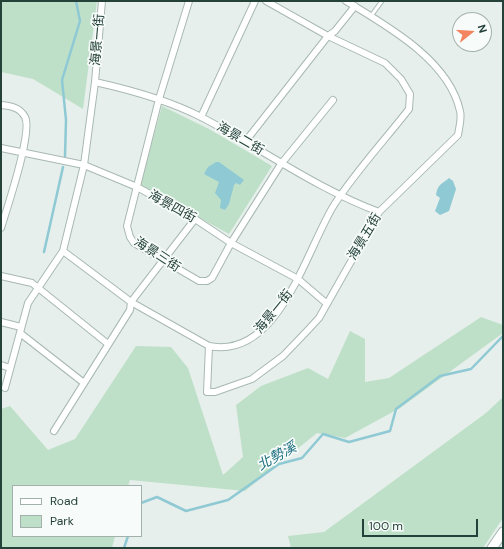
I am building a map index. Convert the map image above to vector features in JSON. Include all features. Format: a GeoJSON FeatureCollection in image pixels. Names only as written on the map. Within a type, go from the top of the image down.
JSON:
{"type":"FeatureCollection","features":[{"type":"Feature","properties":{"kind":"street","name":"海景一街"},"geometry":{"type":"LineString","coordinates":[[102,1],[95,82],[84,165],[63,251],[131,302],[209,346],[220,348],[232,347],[246,342],[260,333],[294,288],[333,207],[409,109],[410,94],[401,79],[385,63],[328,36],[266,1]]}},
{"type":"Feature","properties":{"kind":"street","name":"海景三街"},"geometry":{"type":"LineString","coordinates":[[189,1],[159,99],[127,226],[130,237],[134,243],[198,281],[207,281],[212,278],[231,243],[281,164],[332,100]]}},
{"type":"Feature","properties":{"kind":"street"},"geometry":{"type":"LineString","coordinates":[[201,117],[255,1]]}},
{"type":"Feature","properties":{"kind":"street","name":"海景五街"},"geometry":{"type":"LineString","coordinates":[[209,346],[207,392],[215,392],[248,381],[283,356],[319,318],[326,303],[379,212],[458,135],[461,112],[452,88],[426,55],[371,16],[346,1]]}},
{"type":"Feature","properties":{"kind":"street"},"geometry":{"type":"LineString","coordinates":[[245,142],[328,36],[355,6]]}},
{"type":"Feature","properties":{"kind":"street","name":"海景二街"},"geometry":{"type":"LineString","coordinates":[[95,82],[159,99],[201,117],[340,197],[379,212]]}},
{"type":"Feature","properties":{"kind":"street"},"geometry":{"type":"LineString","coordinates":[[1,104],[21,111],[26,118],[27,123],[23,152],[1,228]]}},
{"type":"Feature","properties":{"kind":"street","name":"海景四街"},"geometry":{"type":"LineString","coordinates":[[1,148],[84,165],[137,187],[195,219],[231,243],[298,279],[326,303]]}},
{"type":"Feature","properties":{"kind":"street"},"geometry":{"type":"LineString","coordinates":[[54,431],[130,310],[131,302],[195,219]]}},
{"type":"Feature","properties":{"kind":"street"},"geometry":{"type":"LineString","coordinates":[[5,388],[28,303],[63,251]]}},
{"type":"Feature","properties":{"kind":"street"},"geometry":{"type":"LineString","coordinates":[[1,276],[32,283],[108,344]]}},
{"type":"Feature","properties":{"kind":"street"},"geometry":{"type":"LineString","coordinates":[[1,322],[20,330],[84,383]]}},
{"type":"Feature","properties":{"kind":"street"},"geometry":{"type":"LineString","coordinates":[[1,366],[10,368]]}},
{"type":"Feature","properties":{"kind":"street"},"geometry":{"type":"LineString","coordinates":[[492,548],[503,532]]}},
{"type":"Feature","properties":{"kind":"lane"},"geometry":{"type":"LineString","coordinates":[[371,16],[382,1]]}},
{"type":"Feature","properties":{"kind":"green space"},"geometry":{"type":"Polygon","coordinates":[[[1,1],[97,1],[83,109],[33,79],[1,72],[1,1]]]}},
{"type":"Feature","properties":{"kind":"green space"},"geometry":{"type":"Polygon","coordinates":[[[162,106],[209,129],[272,166],[229,234],[140,185],[162,106]]]}},
{"type":"Feature","properties":{"kind":"green space"},"geometry":{"type":"Polygon","coordinates":[[[481,317],[503,325],[503,333],[400,408],[345,438],[317,433],[245,491],[130,480],[128,485],[12,485],[12,537],[115,537],[112,548],[1,548],[1,409],[10,406],[48,450],[75,439],[136,346],[171,347],[188,368],[223,475],[243,457],[236,405],[261,386],[308,368],[328,379],[350,331],[365,339],[365,382],[389,378],[481,317]]]}},
{"type":"Feature","properties":{"kind":"green space"},"geometry":{"type":"Polygon","coordinates":[[[503,397],[503,518],[483,548],[291,548],[288,536],[324,532],[486,413],[503,397]]]}},
{"type":"Feature","properties":{"kind":"water"},"geometry":{"type":"Polygon","coordinates":[[[216,162],[219,162],[244,180],[240,185],[236,183],[234,185],[229,204],[225,210],[220,208],[221,200],[215,193],[219,182],[204,174],[208,167],[216,162]]]}},
{"type":"Feature","properties":{"kind":"water"},"geometry":{"type":"Polygon","coordinates":[[[449,178],[453,181],[456,189],[449,211],[440,215],[435,211],[440,198],[436,195],[440,185],[449,178]]]}},
{"type":"Feature","properties":{"kind":"waterway"},"geometry":{"type":"LineString","coordinates":[[65,156],[66,120],[62,80],[80,21],[76,1]]}},
{"type":"Feature","properties":{"kind":"waterway"},"geometry":{"type":"LineString","coordinates":[[44,252],[63,167]]}},
{"type":"Feature","properties":{"kind":"waterway","name":"北勢溪"},"geometry":{"type":"LineString","coordinates":[[142,503],[157,497],[186,511],[228,500],[279,464],[302,458],[323,434],[349,442],[390,431],[396,409],[440,376],[471,369],[503,336]]}},
{"type":"Feature","properties":{"kind":"waterway","name":"北勢溪"},"geometry":{"type":"LineString","coordinates":[[124,548],[128,537]]}}]}
